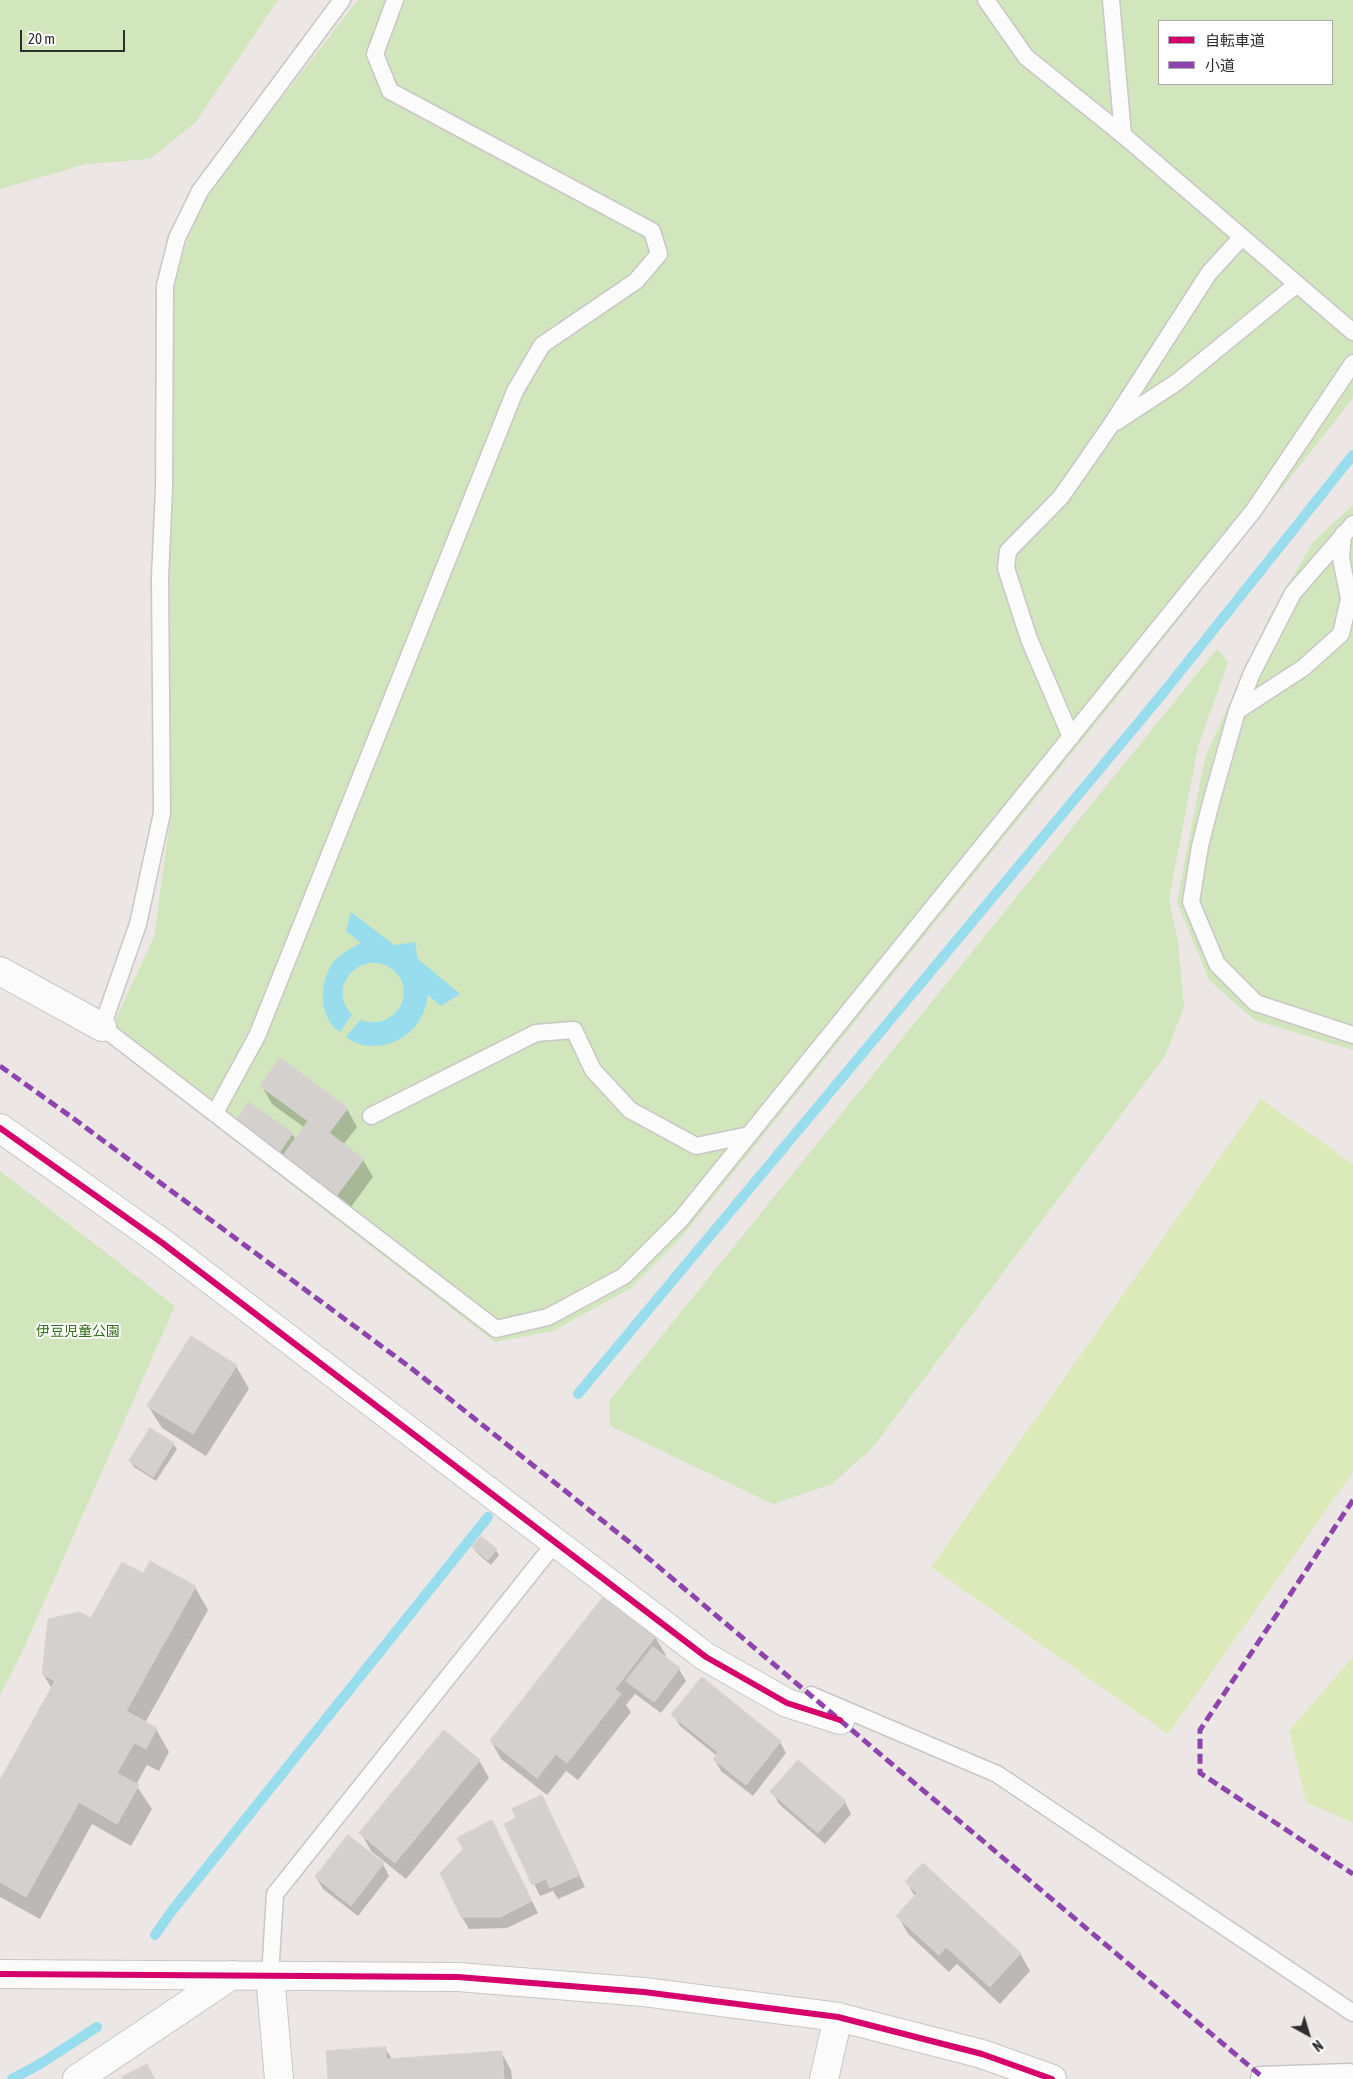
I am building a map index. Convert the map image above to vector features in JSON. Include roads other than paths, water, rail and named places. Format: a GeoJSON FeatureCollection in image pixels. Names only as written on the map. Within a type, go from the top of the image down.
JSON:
{"type":"FeatureCollection","features":[{"type":"Feature","properties":{"kind":"street"},"geometry":{"type":"LineString","coordinates":[[0,971],[102,1027]]}},
{"type":"Feature","properties":{"kind":"street"},"geometry":{"type":"LineString","coordinates":[[0,1128],[161,1242],[706,1657],[787,1703],[840,1720]]}},
{"type":"Feature","properties":{"kind":"street"},"geometry":{"type":"LineString","coordinates":[[0,1974],[458,1977],[644,1992],[838,2017],[982,2054],[1052,2079]]}},
{"type":"Feature","properties":{"kind":"street"},"geometry":{"type":"LineString","coordinates":[[77,2079],[232,1975]]}},
{"type":"Feature","properties":{"kind":"street"},"geometry":{"type":"LineString","coordinates":[[270,1976],[279,2079]]}},
{"type":"Feature","properties":{"kind":"street"},"geometry":{"type":"LineString","coordinates":[[824,2079],[838,2017]]}},
{"type":"Feature","properties":{"kind":"lane"},"geometry":{"type":"LineString","coordinates":[[342,0],[200,191],[176,238],[165,286],[164,488],[160,578],[162,813],[138,924],[102,1027],[496,1329],[548,1317],[624,1276],[681,1220],[1254,510],[1353,363]]}},
{"type":"Feature","properties":{"kind":"lane"},"geometry":{"type":"LineString","coordinates":[[215,1113],[257,1036],[514,391],[542,345],[636,281],[659,254],[652,232],[390,91],[375,54],[395,0]]}},
{"type":"Feature","properties":{"kind":"lane"},"geometry":{"type":"LineString","coordinates":[[986,0],[1026,57],[1123,135],[1353,332]]}},
{"type":"Feature","properties":{"kind":"lane"},"geometry":{"type":"LineString","coordinates":[[1111,0],[1123,135]]}},
{"type":"Feature","properties":{"kind":"lane"},"geometry":{"type":"LineString","coordinates":[[1071,737],[1029,639],[1006,568],[1008,551],[1061,497],[1111,425],[1209,273],[1242,237]]}},
{"type":"Feature","properties":{"kind":"lane"},"geometry":{"type":"LineString","coordinates":[[1111,425],[1176,382],[1297,284]]}},
{"type":"Feature","properties":{"kind":"lane"},"geometry":{"type":"LineString","coordinates":[[1237,711],[1303,668],[1341,634],[1349,599],[1341,558],[1348,529]]}},
{"type":"Feature","properties":{"kind":"lane"},"geometry":{"type":"LineString","coordinates":[[1348,529],[1293,592],[1252,672],[1237,711],[1202,837],[1191,902],[1217,964],[1256,1003],[1353,1035]]}},
{"type":"Feature","properties":{"kind":"lane"},"geometry":{"type":"LineString","coordinates":[[370,1116],[536,1033],[574,1030],[593,1070],[630,1110],[696,1146],[749,1135]]}},
{"type":"Feature","properties":{"kind":"lane"},"geometry":{"type":"LineString","coordinates":[[270,1976],[275,1894],[555,1543]]}},
{"type":"Feature","properties":{"kind":"lane"},"geometry":{"type":"LineString","coordinates":[[811,1695],[997,1774],[1353,2013]]}},
{"type":"Feature","properties":{"kind":"lane"},"geometry":{"type":"LineString","coordinates":[[1258,2079],[1260,2076],[1349,2072],[1353,2074]]}},
{"type":"Feature","properties":{"kind":"water"},"geometry":{"type":"Polygon","coordinates":[[[351,912],[394,945],[415,942],[418,959],[460,994],[441,1006],[428,995],[422,1016],[410,1032],[402,1038],[383,1045],[362,1045],[346,1037],[360,1020],[374,1022],[385,1020],[401,1006],[404,996],[403,985],[398,975],[389,967],[372,963],[357,968],[350,974],[343,989],[343,998],[346,1007],[352,1015],[340,1032],[327,1017],[324,1008],[323,987],[330,968],[341,955],[361,943],[346,931],[351,912]]]}},
{"type":"Feature","properties":{"kind":"waterway"},"geometry":{"type":"LineString","coordinates":[[578,1394],[1159,698],[1353,455]]}},
{"type":"Feature","properties":{"kind":"waterway"},"geometry":{"type":"LineString","coordinates":[[155,1935],[171,1912],[488,1517]]}},
{"type":"Feature","properties":{"kind":"waterway"},"geometry":{"type":"LineString","coordinates":[[12,2079],[40,2064],[97,2027]]}},
{"type":"Feature","properties":{"kind":"park label","name":"伊豆児童公園"},"geometry":{"type":"Point","coordinates":[78,1332]}}]}
